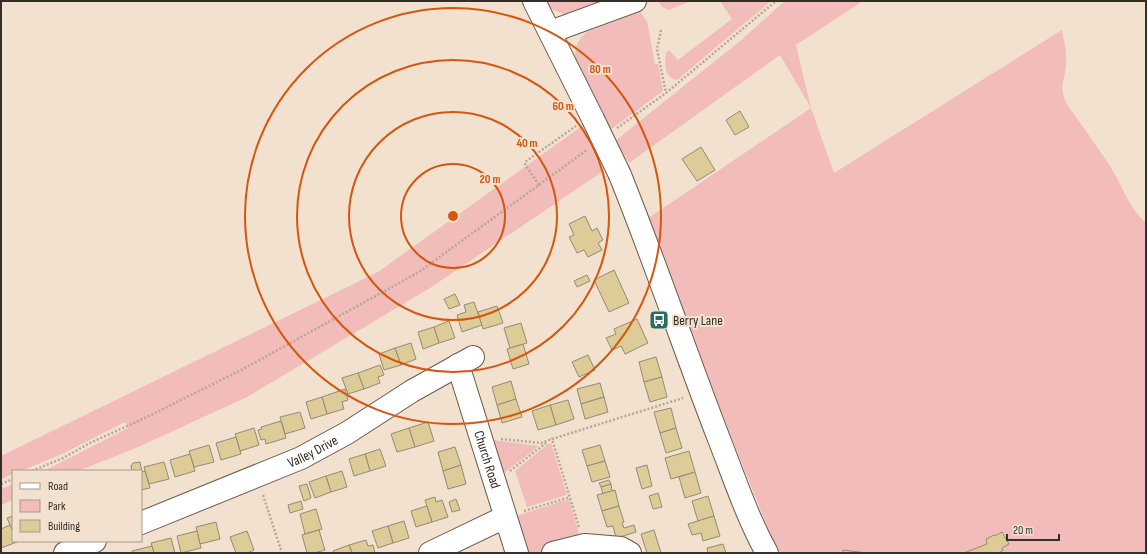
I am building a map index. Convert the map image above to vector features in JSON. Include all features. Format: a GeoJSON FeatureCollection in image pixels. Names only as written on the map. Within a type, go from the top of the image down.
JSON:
{"type":"FeatureCollection","features":[{"type":"Feature","properties":{"kind":"street"},"geometry":{"type":"LineString","coordinates":[[534,1],[620,175],[664,289],[701,392],[745,504],[767,553]]}},
{"type":"Feature","properties":{"kind":"street"},"geometry":{"type":"LineString","coordinates":[[550,32],[635,1]]}},
{"type":"Feature","properties":{"kind":"street","name":"Church Road"},"geometry":{"type":"LineString","coordinates":[[466,361],[480,436],[517,553]]}},
{"type":"Feature","properties":{"kind":"street","name":"Valley Drive"},"geometry":{"type":"LineString","coordinates":[[142,523],[301,458],[341,436],[412,391],[466,361]]}},
{"type":"Feature","properties":{"kind":"street"},"geometry":{"type":"LineString","coordinates":[[430,553],[505,517]]}},
{"type":"Feature","properties":{"kind":"street"},"geometry":{"type":"LineString","coordinates":[[553,553],[585,545],[622,548],[630,553]]}},
{"type":"Feature","properties":{"kind":"path"},"geometry":{"type":"LineString","coordinates":[[616,129],[666,94],[776,1]]}},
{"type":"Feature","properties":{"kind":"path"},"geometry":{"type":"LineString","coordinates":[[661,30],[657,49],[666,94]]}},
{"type":"Feature","properties":{"kind":"path"},"geometry":{"type":"LineString","coordinates":[[539,185],[524,164],[525,162],[592,117]]}},
{"type":"Feature","properties":{"kind":"path"},"geometry":{"type":"LineString","coordinates":[[34,470],[63,458],[90,443],[147,417],[245,368],[419,272],[592,146]]}},
{"type":"Feature","properties":{"kind":"path"},"geometry":{"type":"LineString","coordinates":[[480,436],[541,443],[701,392]]}},
{"type":"Feature","properties":{"kind":"path"},"geometry":{"type":"LineString","coordinates":[[552,439],[585,545]]}},
{"type":"Feature","properties":{"kind":"path"},"geometry":{"type":"LineString","coordinates":[[494,483],[548,441]]}},
{"type":"Feature","properties":{"kind":"path"},"geometry":{"type":"LineString","coordinates":[[256,477],[282,553]]}},
{"type":"Feature","properties":{"kind":"path"},"geometry":{"type":"LineString","coordinates":[[1,484],[12,479]]}},
{"type":"Feature","properties":{"kind":"path"},"geometry":{"type":"LineString","coordinates":[[505,517],[570,497]]}},
{"type":"Feature","properties":{"kind":"green space"},"geometry":{"type":"Polygon","coordinates":[[[546,1],[601,1],[564,14],[551,9],[546,1]]]}},
{"type":"Feature","properties":{"kind":"green space"},"geometry":{"type":"Polygon","coordinates":[[[658,1],[691,1],[669,10],[662,7],[658,1]]]}},
{"type":"Feature","properties":{"kind":"green space"},"geometry":{"type":"Polygon","coordinates":[[[720,1],[771,1],[677,80],[672,79],[667,73],[665,62],[666,53],[669,50],[678,60],[732,19],[720,1]]]}},
{"type":"Feature","properties":{"kind":"green space"},"geometry":{"type":"Polygon","coordinates":[[[785,1],[863,1],[796,45],[811,108],[780,55],[629,163],[615,141],[739,42],[785,1]]]}},
{"type":"Feature","properties":{"kind":"green space"},"geometry":{"type":"Polygon","coordinates":[[[640,12],[647,21],[655,64],[658,64],[663,91],[610,130],[575,58],[576,46],[581,37],[587,32],[640,12]]]}},
{"type":"Feature","properties":{"kind":"green space"},"geometry":{"type":"Polygon","coordinates":[[[1062,30],[1066,54],[1066,68],[1062,86],[1066,103],[1110,166],[1135,210],[1146,223],[1146,553],[781,553],[773,541],[705,371],[647,219],[811,108],[834,173],[1062,30]]]}},
{"type":"Feature","properties":{"kind":"green space"},"geometry":{"type":"Polygon","coordinates":[[[582,126],[602,172],[430,288],[247,397],[136,448],[81,470],[46,470],[128,428],[125,422],[62,454],[23,470],[12,470],[12,474],[1,479],[1,456],[378,272],[582,126]]]}},
{"type":"Feature","properties":{"kind":"green space"},"geometry":{"type":"Polygon","coordinates":[[[493,440],[539,446],[503,474],[493,440]]]}},
{"type":"Feature","properties":{"kind":"green space"},"geometry":{"type":"Polygon","coordinates":[[[551,443],[567,495],[527,507],[515,471],[551,443]]]}},
{"type":"Feature","properties":{"kind":"green space"},"geometry":{"type":"Polygon","coordinates":[[[12,484],[12,500],[1,505],[1,489],[12,484]]]}},
{"type":"Feature","properties":{"kind":"green space"},"geometry":{"type":"Polygon","coordinates":[[[569,499],[581,540],[540,553],[527,552],[516,516],[569,499]]]}},
{"type":"Feature","properties":{"kind":"building"},"geometry":{"type":"Polygon","coordinates":[[[740,111],[749,127],[735,135],[726,120],[740,111]]]}},
{"type":"Feature","properties":{"kind":"building"},"geometry":{"type":"Polygon","coordinates":[[[701,147],[715,170],[697,181],[682,159],[701,147]]]}},
{"type":"Feature","properties":{"kind":"building"},"geometry":{"type":"Polygon","coordinates":[[[585,216],[592,231],[597,228],[603,240],[598,243],[602,250],[588,257],[584,250],[577,253],[569,237],[574,235],[569,224],[585,216]]]}},
{"type":"Feature","properties":{"kind":"building"},"geometry":{"type":"Polygon","coordinates":[[[614,270],[629,303],[609,312],[594,280],[614,270]]]}},
{"type":"Feature","properties":{"kind":"building"},"geometry":{"type":"Polygon","coordinates":[[[587,275],[590,281],[577,287],[574,281],[587,275]]]}},
{"type":"Feature","properties":{"kind":"building"},"geometry":{"type":"Polygon","coordinates":[[[455,294],[460,305],[449,309],[444,299],[455,294]]]}},
{"type":"Feature","properties":{"kind":"building"},"geometry":{"type":"Polygon","coordinates":[[[474,302],[482,325],[462,332],[457,315],[466,312],[464,305],[474,302]]]}},
{"type":"Feature","properties":{"kind":"building"},"geometry":{"type":"Polygon","coordinates":[[[497,306],[503,323],[483,329],[478,312],[497,306]]]}},
{"type":"Feature","properties":{"kind":"building"},"geometry":{"type":"Polygon","coordinates":[[[637,319],[648,343],[625,354],[621,346],[612,350],[606,338],[616,334],[614,329],[637,319]]]}},
{"type":"Feature","properties":{"kind":"building"},"geometry":{"type":"Polygon","coordinates":[[[449,321],[455,338],[439,343],[434,327],[449,321]]]}},
{"type":"Feature","properties":{"kind":"building"},"geometry":{"type":"Polygon","coordinates":[[[521,323],[527,343],[510,348],[504,328],[521,323]]]}},
{"type":"Feature","properties":{"kind":"building"},"geometry":{"type":"Polygon","coordinates":[[[434,327],[439,343],[423,349],[418,332],[434,327]]]}},
{"type":"Feature","properties":{"kind":"building"},"geometry":{"type":"Polygon","coordinates":[[[411,343],[416,359],[401,365],[395,348],[411,343]]]}},
{"type":"Feature","properties":{"kind":"building"},"geometry":{"type":"Polygon","coordinates":[[[523,344],[529,364],[513,369],[507,349],[523,344]]]}},
{"type":"Feature","properties":{"kind":"building"},"geometry":{"type":"Polygon","coordinates":[[[395,348],[401,365],[384,370],[379,354],[395,348]]]}},
{"type":"Feature","properties":{"kind":"building"},"geometry":{"type":"Polygon","coordinates":[[[588,355],[595,370],[579,377],[572,362],[588,355]]]}},
{"type":"Feature","properties":{"kind":"building"},"geometry":{"type":"Polygon","coordinates":[[[656,357],[662,377],[644,382],[639,362],[656,357]]]}},
{"type":"Feature","properties":{"kind":"building"},"geometry":{"type":"Polygon","coordinates":[[[380,365],[384,375],[378,377],[380,383],[364,389],[358,373],[380,365]]]}},
{"type":"Feature","properties":{"kind":"building"},"geometry":{"type":"Polygon","coordinates":[[[358,373],[364,389],[348,394],[342,378],[358,373]]]}},
{"type":"Feature","properties":{"kind":"building"},"geometry":{"type":"Polygon","coordinates":[[[662,377],[667,397],[650,402],[644,382],[662,377]]]}},
{"type":"Feature","properties":{"kind":"building"},"geometry":{"type":"Polygon","coordinates":[[[511,381],[516,399],[497,405],[492,387],[511,381]]]}},
{"type":"Feature","properties":{"kind":"building"},"geometry":{"type":"Polygon","coordinates":[[[600,383],[604,397],[581,404],[577,389],[600,383]]]}},
{"type":"Feature","properties":{"kind":"building"},"geometry":{"type":"Polygon","coordinates":[[[345,389],[348,400],[342,402],[344,409],[327,414],[322,397],[345,389]]]}},
{"type":"Feature","properties":{"kind":"building"},"geometry":{"type":"Polygon","coordinates":[[[322,397],[327,414],[311,419],[306,402],[322,397]]]}},
{"type":"Feature","properties":{"kind":"building"},"geometry":{"type":"Polygon","coordinates":[[[604,397],[608,412],[585,419],[581,404],[604,397]]]}},
{"type":"Feature","properties":{"kind":"building"},"geometry":{"type":"Polygon","coordinates":[[[516,399],[522,417],[502,423],[497,405],[516,399]]]}},
{"type":"Feature","properties":{"kind":"building"},"geometry":{"type":"Polygon","coordinates":[[[568,400],[574,419],[556,425],[550,405],[568,400]]]}},
{"type":"Feature","properties":{"kind":"building"},"geometry":{"type":"Polygon","coordinates":[[[550,405],[556,425],[538,430],[532,411],[550,405]]]}},
{"type":"Feature","properties":{"kind":"building"},"geometry":{"type":"Polygon","coordinates":[[[671,408],[676,428],[660,433],[654,412],[671,408]]]}},
{"type":"Feature","properties":{"kind":"building"},"geometry":{"type":"Polygon","coordinates":[[[300,412],[305,428],[285,434],[280,417],[300,412]]]}},
{"type":"Feature","properties":{"kind":"building"},"geometry":{"type":"Polygon","coordinates":[[[281,421],[286,438],[266,444],[265,439],[261,440],[258,430],[262,429],[261,427],[281,421]]]}},
{"type":"Feature","properties":{"kind":"building"},"geometry":{"type":"Polygon","coordinates":[[[428,422],[434,441],[415,447],[409,428],[428,422]]]}},
{"type":"Feature","properties":{"kind":"building"},"geometry":{"type":"Polygon","coordinates":[[[254,428],[259,445],[240,451],[235,434],[254,428]]]}},
{"type":"Feature","properties":{"kind":"building"},"geometry":{"type":"Polygon","coordinates":[[[409,428],[415,447],[397,452],[391,434],[409,428]]]}},
{"type":"Feature","properties":{"kind":"building"},"geometry":{"type":"Polygon","coordinates":[[[676,428],[682,448],[666,453],[660,433],[676,428]]]}},
{"type":"Feature","properties":{"kind":"building"},"geometry":{"type":"Polygon","coordinates":[[[236,437],[241,454],[221,460],[216,443],[236,437]]]}},
{"type":"Feature","properties":{"kind":"building"},"geometry":{"type":"Polygon","coordinates":[[[209,445],[214,462],[194,467],[189,451],[209,445]]]}},
{"type":"Feature","properties":{"kind":"building"},"geometry":{"type":"Polygon","coordinates":[[[600,445],[605,461],[587,466],[582,450],[600,445]]]}},
{"type":"Feature","properties":{"kind":"building"},"geometry":{"type":"Polygon","coordinates":[[[455,447],[461,465],[443,471],[438,452],[455,447]]]}},
{"type":"Feature","properties":{"kind":"building"},"geometry":{"type":"Polygon","coordinates":[[[380,449],[386,466],[370,471],[365,454],[380,449]]]}},
{"type":"Feature","properties":{"kind":"building"},"geometry":{"type":"Polygon","coordinates":[[[689,451],[695,472],[671,479],[665,458],[689,451]]]}},
{"type":"Feature","properties":{"kind":"building"},"geometry":{"type":"Polygon","coordinates":[[[190,454],[195,471],[175,477],[170,460],[190,454]]]}},
{"type":"Feature","properties":{"kind":"building"},"geometry":{"type":"Polygon","coordinates":[[[365,454],[370,471],[354,476],[349,459],[365,454]]]}},
{"type":"Feature","properties":{"kind":"building"},"geometry":{"type":"Polygon","coordinates":[[[605,461],[610,477],[592,482],[587,466],[605,461]]]}},
{"type":"Feature","properties":{"kind":"building"},"geometry":{"type":"Polygon","coordinates":[[[140,462],[142,470],[132,470],[131,466],[133,463],[140,462]]]}},
{"type":"Feature","properties":{"kind":"building"},"geometry":{"type":"Polygon","coordinates":[[[164,462],[169,479],[149,484],[144,467],[164,462]]]}},
{"type":"Feature","properties":{"kind":"building"},"geometry":{"type":"Polygon","coordinates":[[[461,465],[466,484],[448,489],[443,471],[461,465]]]}},
{"type":"Feature","properties":{"kind":"building"},"geometry":{"type":"Polygon","coordinates":[[[647,465],[652,486],[642,489],[636,468],[647,465]]]}},
{"type":"Feature","properties":{"kind":"building"},"geometry":{"type":"Polygon","coordinates":[[[145,471],[150,488],[142,490],[142,472],[145,471]]]}},
{"type":"Feature","properties":{"kind":"building"},"geometry":{"type":"Polygon","coordinates":[[[342,471],[347,487],[331,492],[326,476],[342,471]]]}},
{"type":"Feature","properties":{"kind":"building"},"geometry":{"type":"Polygon","coordinates":[[[695,472],[701,493],[685,498],[679,477],[695,472]]]}},
{"type":"Feature","properties":{"kind":"building"},"geometry":{"type":"Polygon","coordinates":[[[326,476],[331,492],[315,498],[309,482],[326,476]]]}},
{"type":"Feature","properties":{"kind":"building"},"geometry":{"type":"Polygon","coordinates":[[[609,480],[611,484],[601,487],[599,483],[609,480]]]}},
{"type":"Feature","properties":{"kind":"building"},"geometry":{"type":"Polygon","coordinates":[[[307,484],[311,498],[304,501],[299,486],[307,484]]]}},
{"type":"Feature","properties":{"kind":"building"},"geometry":{"type":"Polygon","coordinates":[[[611,484],[612,491],[603,494],[601,487],[611,484]]]}},
{"type":"Feature","properties":{"kind":"building"},"geometry":{"type":"Polygon","coordinates":[[[615,490],[619,506],[602,511],[597,495],[615,490]]]}},
{"type":"Feature","properties":{"kind":"building"},"geometry":{"type":"Polygon","coordinates":[[[658,493],[662,507],[653,509],[649,496],[658,493]]]}},
{"type":"Feature","properties":{"kind":"building"},"geometry":{"type":"Polygon","coordinates":[[[708,496],[714,516],[698,521],[692,501],[708,496]]]}},
{"type":"Feature","properties":{"kind":"building"},"geometry":{"type":"Polygon","coordinates":[[[435,497],[436,502],[442,500],[448,517],[432,522],[425,500],[435,497]]]}},
{"type":"Feature","properties":{"kind":"building"},"geometry":{"type":"Polygon","coordinates":[[[456,499],[460,510],[452,512],[449,502],[456,499]]]}},
{"type":"Feature","properties":{"kind":"building"},"geometry":{"type":"Polygon","coordinates":[[[301,501],[303,509],[290,513],[288,505],[301,501]]]}},
{"type":"Feature","properties":{"kind":"building"},"geometry":{"type":"Polygon","coordinates":[[[427,506],[432,522],[416,527],[411,511],[427,506]]]}},
{"type":"Feature","properties":{"kind":"building"},"geometry":{"type":"Polygon","coordinates":[[[619,506],[624,522],[622,523],[624,528],[634,525],[636,532],[616,538],[613,526],[607,527],[602,511],[619,506]]]}},
{"type":"Feature","properties":{"kind":"building"},"geometry":{"type":"Polygon","coordinates":[[[316,509],[322,529],[305,534],[300,514],[316,509]]]}},
{"type":"Feature","properties":{"kind":"building"},"geometry":{"type":"Polygon","coordinates":[[[12,516],[12,530],[7,518],[12,516]]]}},
{"type":"Feature","properties":{"kind":"building"},"geometry":{"type":"Polygon","coordinates":[[[714,516],[720,536],[703,541],[701,533],[692,535],[688,524],[714,516]]]}},
{"type":"Feature","properties":{"kind":"building"},"geometry":{"type":"Polygon","coordinates":[[[404,521],[409,538],[393,543],[388,526],[404,521]]]}},
{"type":"Feature","properties":{"kind":"building"},"geometry":{"type":"Polygon","coordinates":[[[216,522],[220,539],[200,544],[196,527],[216,522]]]}},
{"type":"Feature","properties":{"kind":"building"},"geometry":{"type":"Polygon","coordinates":[[[10,525],[12,530],[12,542],[17,542],[1,548],[1,529],[10,525]]]}},
{"type":"Feature","properties":{"kind":"building"},"geometry":{"type":"Polygon","coordinates":[[[388,526],[393,543],[378,548],[372,531],[388,526]]]}},
{"type":"Feature","properties":{"kind":"building"},"geometry":{"type":"Polygon","coordinates":[[[319,530],[325,550],[307,553],[302,535],[319,530]]]}},
{"type":"Feature","properties":{"kind":"building"},"geometry":{"type":"Polygon","coordinates":[[[654,530],[661,553],[647,553],[641,534],[654,530]]]}},
{"type":"Feature","properties":{"kind":"building"},"geometry":{"type":"Polygon","coordinates":[[[197,531],[201,548],[181,553],[177,536],[197,531]]]}},
{"type":"Feature","properties":{"kind":"building"},"geometry":{"type":"Polygon","coordinates":[[[247,531],[254,550],[247,553],[236,553],[230,537],[247,531]]]}},
{"type":"Feature","properties":{"kind":"building"},"geometry":{"type":"Polygon","coordinates":[[[1002,532],[1009,544],[1002,548],[1003,550],[999,553],[964,553],[987,544],[986,539],[1002,532]]]}},
{"type":"Feature","properties":{"kind":"building"},"geometry":{"type":"Polygon","coordinates":[[[171,538],[175,553],[154,553],[151,543],[171,538]]]}},
{"type":"Feature","properties":{"kind":"building"},"geometry":{"type":"Polygon","coordinates":[[[366,540],[368,546],[373,545],[375,553],[352,553],[349,545],[366,540]]]}},
{"type":"Feature","properties":{"kind":"building"},"geometry":{"type":"Polygon","coordinates":[[[723,544],[726,553],[708,553],[707,548],[723,544]]]}},
{"type":"Feature","properties":{"kind":"building"},"geometry":{"type":"Polygon","coordinates":[[[349,545],[352,553],[334,553],[333,551],[349,545]]]}},
{"type":"Feature","properties":{"kind":"building"},"geometry":{"type":"Polygon","coordinates":[[[152,546],[154,553],[132,553],[132,551],[152,546]]]}},
{"type":"Feature","properties":{"kind":"building"},"geometry":{"type":"Polygon","coordinates":[[[843,550],[867,553],[843,553],[843,550]]]}},
{"type":"Feature","properties":{"kind":"place","name":"Berry Lane"},"geometry":{"type":"Point","coordinates":[659,320]}}]}
